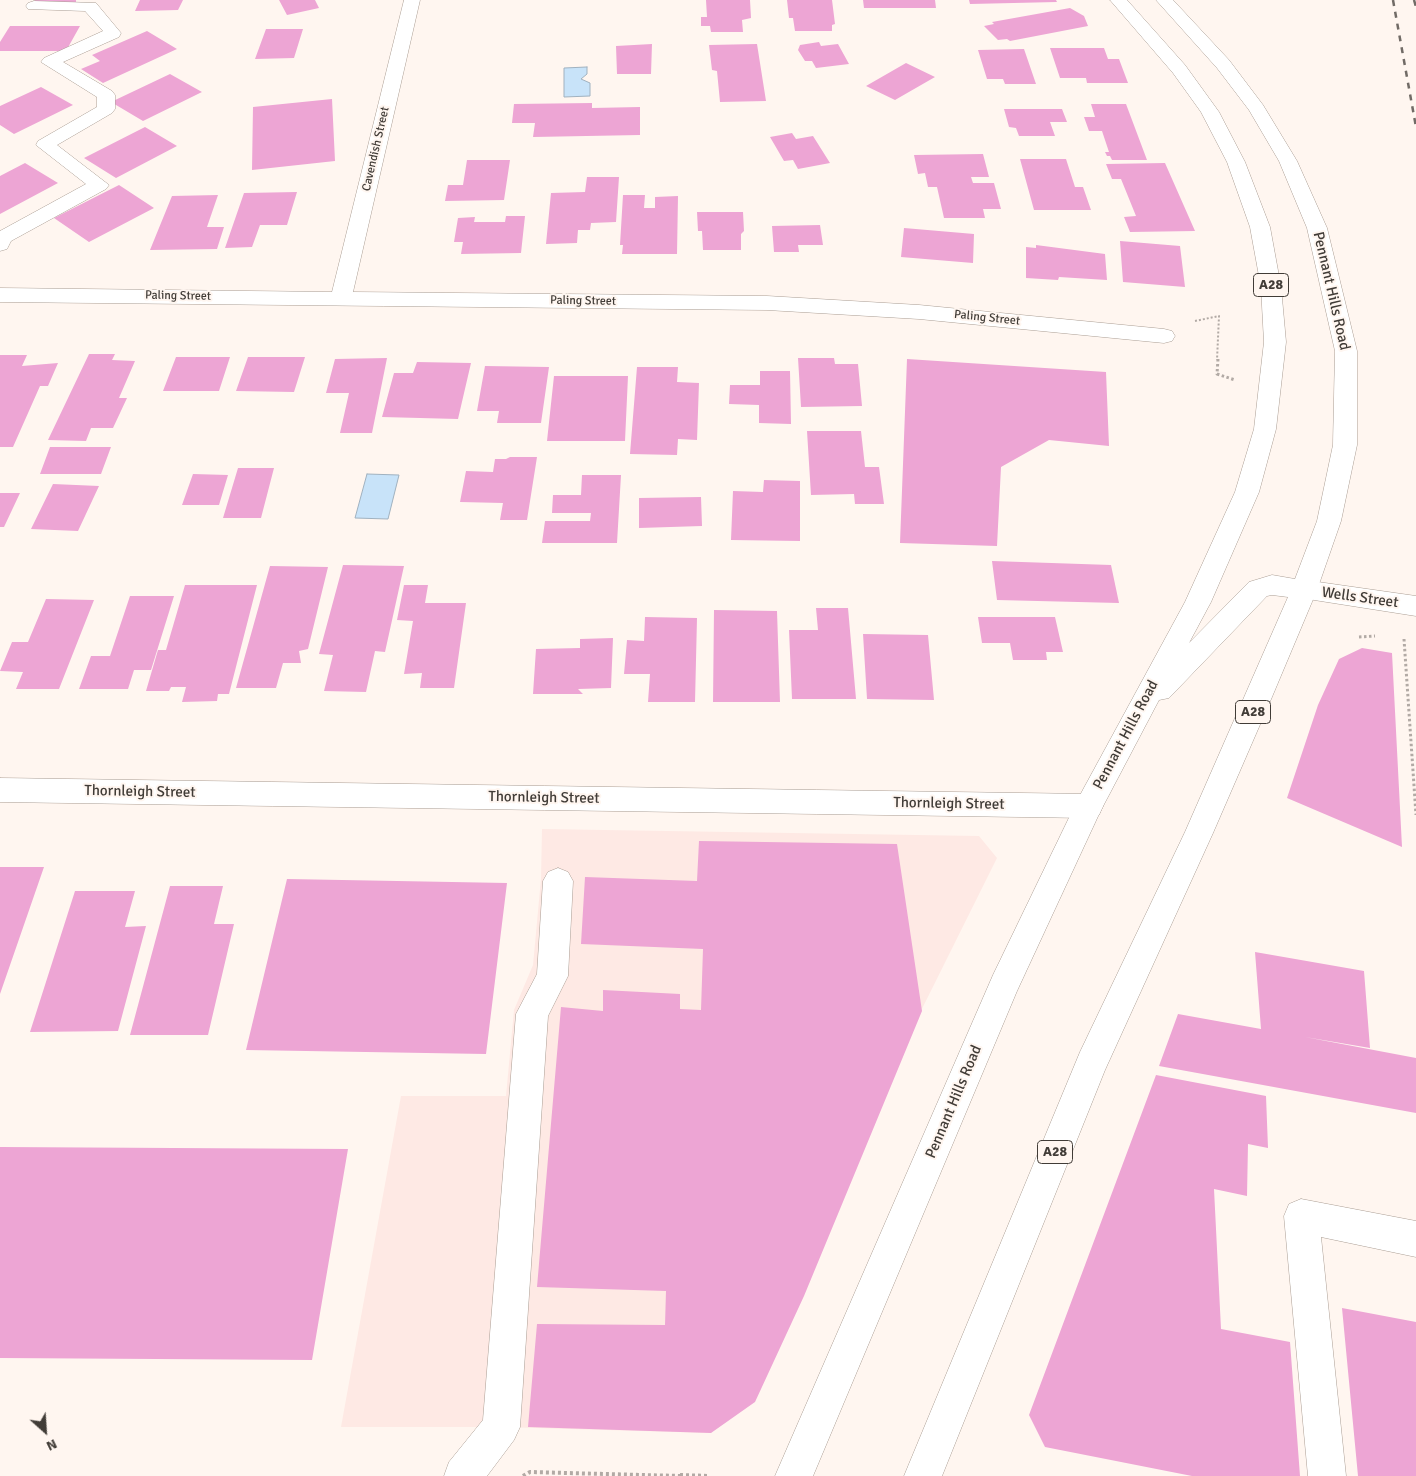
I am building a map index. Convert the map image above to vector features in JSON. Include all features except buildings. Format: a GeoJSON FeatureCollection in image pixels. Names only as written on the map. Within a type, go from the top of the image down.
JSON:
{"type":"FeatureCollection","features":[{"type":"Feature","properties":{"kind":"main road","name":"Cavendish Street"},"geometry":{"type":"LineString","coordinates":[[341,298],[412,0]]}},
{"type":"Feature","properties":{"kind":"main road","name":"Pennant Hills Road"},"geometry":{"type":"LineString","coordinates":[[794,1476],[1004,985],[1089,806],[1135,716],[1198,602],[1246,492],[1265,429],[1275,342],[1271,287],[1260,227],[1236,162],[1210,112],[1179,69],[1118,0]]}},
{"type":"Feature","properties":{"kind":"main road","name":"Pennant Hills Road"},"geometry":{"type":"LineString","coordinates":[[924,1476],[1091,1063],[1203,824],[1260,697],[1304,590],[1329,520],[1345,445],[1346,351],[1317,228],[1288,161],[1246,94],[1222,64],[1164,0]]}},
{"type":"Feature","properties":{"kind":"main road"},"geometry":{"type":"LineString","coordinates":[[0,245],[2,238],[99,185],[45,145],[106,109],[106,95],[50,62],[113,33],[90,6],[34,6]]}},
{"type":"Feature","properties":{"kind":"main road","name":"Paling Street"},"geometry":{"type":"LineString","coordinates":[[0,295],[767,303],[919,312],[1164,336]]}},
{"type":"Feature","properties":{"kind":"main road","name":"Wells Street"},"geometry":{"type":"LineString","coordinates":[[1135,716],[1258,589],[1272,585],[1416,606]]}},
{"type":"Feature","properties":{"kind":"main road","name":"Thornleigh Street"},"geometry":{"type":"LineString","coordinates":[[0,790],[1089,806]]}},
{"type":"Feature","properties":{"kind":"main road"},"geometry":{"type":"LineString","coordinates":[[463,1476],[501,1426],[532,1014],[552,976],[558,881]]}},
{"type":"Feature","properties":{"kind":"main road"},"geometry":{"type":"LineString","coordinates":[[1327,1476],[1301,1216],[1416,1239]]}},
{"type":"Feature","properties":{"kind":"path"},"geometry":{"type":"LineString","coordinates":[[1164,336],[1201,319],[1219,316],[1217,374],[1235,380]]}},
{"type":"Feature","properties":{"kind":"path"},"geometry":{"type":"LineString","coordinates":[[1404,634],[1416,815]]}},
{"type":"Feature","properties":{"kind":"path"},"geometry":{"type":"LineString","coordinates":[[1360,637],[1377,636]]}},
{"type":"Feature","properties":{"kind":"path"},"geometry":{"type":"LineString","coordinates":[[523,1476],[530,1472],[710,1476]]}},
{"type":"Feature","properties":{"kind":"shaded area"},"geometry":{"type":"Polygon","coordinates":[[[542,829],[979,836],[997,858],[711,1433],[501,1427],[341,1427],[401,1096],[506,1096],[514,1010],[533,965],[541,879],[542,829]]]}},
{"type":"Feature","properties":{"kind":"water"},"geometry":{"type":"Polygon","coordinates":[[[587,67],[587,74],[581,79],[590,83],[590,96],[564,97],[564,68],[587,67]]]}},
{"type":"Feature","properties":{"kind":"water"},"geometry":{"type":"Polygon","coordinates":[[[367,474],[399,475],[388,519],[355,518],[367,474]]]}},
{"type":"Feature","properties":{"kind":"railway"},"geometry":{"type":"LineString","coordinates":[[1393,0],[1416,127]]}},
{"type":"Feature","properties":{"kind":"railway"},"geometry":{"type":"LineString","coordinates":[[1414,0],[1416,7]]}}]}
